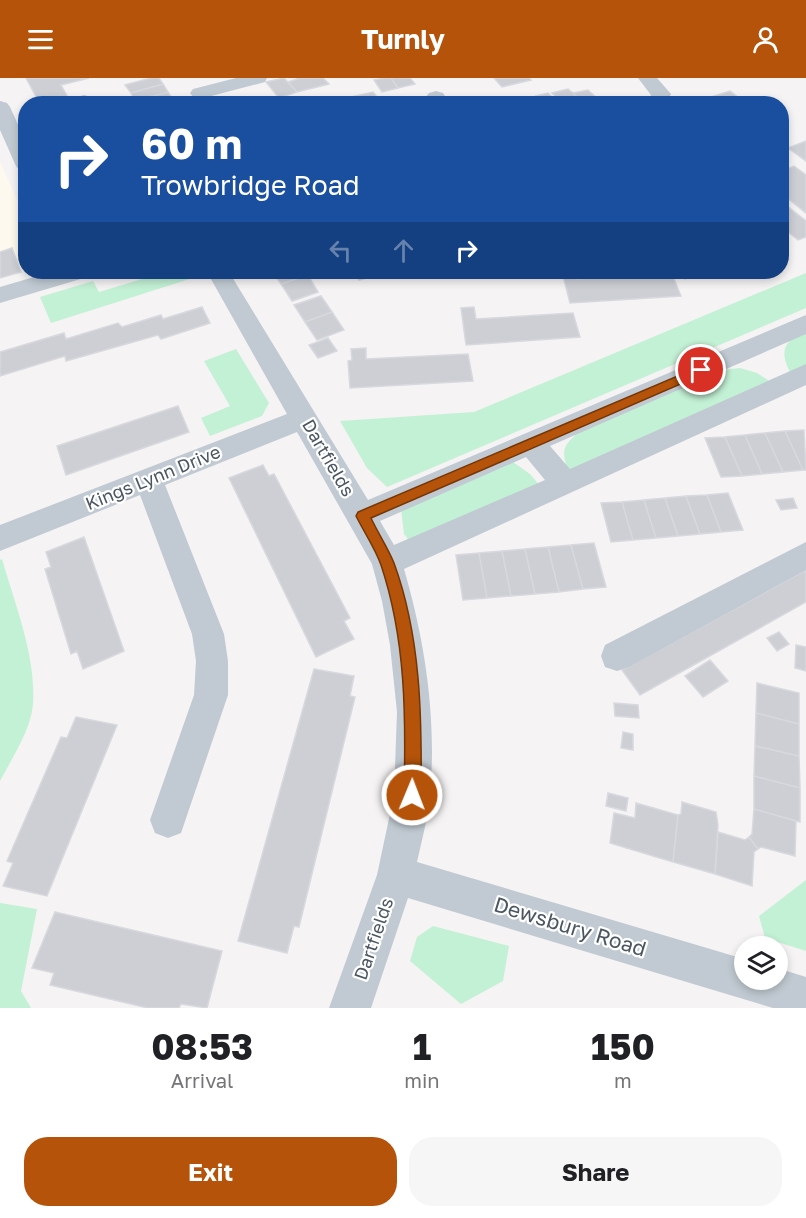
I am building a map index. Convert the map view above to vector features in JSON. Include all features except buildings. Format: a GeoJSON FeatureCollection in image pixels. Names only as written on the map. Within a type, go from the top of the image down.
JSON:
{"type":"FeatureCollection","features":[{"type":"Feature","properties":{"kind":"street"},"geometry":{"type":"LineString","coordinates":[[187,78],[201,96]]}},
{"type":"Feature","properties":{"kind":"street"},"geometry":{"type":"LineString","coordinates":[[208,96],[258,78]]}},
{"type":"Feature","properties":{"kind":"street"},"geometry":{"type":"LineString","coordinates":[[648,78],[661,94],[660,96]]}},
{"type":"Feature","properties":{"kind":"street"},"geometry":{"type":"LineString","coordinates":[[11,115],[18,139]]}},
{"type":"Feature","properties":{"kind":"street"},"geometry":{"type":"LineString","coordinates":[[0,296],[51,279]]}},
{"type":"Feature","properties":{"kind":"street","name":"Dartfields"},"geometry":{"type":"LineString","coordinates":[[222,279],[387,562],[398,600],[404,634],[414,712],[412,795],[396,875],[350,1008]]}},
{"type":"Feature","properties":{"kind":"street"},"geometry":{"type":"LineString","coordinates":[[362,516],[806,324]]}},
{"type":"Feature","properties":{"kind":"street"},"geometry":{"type":"LineString","coordinates":[[752,349],[796,378]]}},
{"type":"Feature","properties":{"kind":"street"},"geometry":{"type":"LineString","coordinates":[[387,562],[565,484],[796,378]]}},
{"type":"Feature","properties":{"kind":"street","name":"Kings Lynn Drive"},"geometry":{"type":"LineString","coordinates":[[0,538],[305,418]]}},
{"type":"Feature","properties":{"kind":"street"},"geometry":{"type":"LineString","coordinates":[[532,444],[565,484]]}},
{"type":"Feature","properties":{"kind":"street"},"geometry":{"type":"LineString","coordinates":[[149,480],[208,634],[212,661],[211,695],[168,820]]}},
{"type":"Feature","properties":{"kind":"street"},"geometry":{"type":"LineString","coordinates":[[617,657],[806,555]]}},
{"type":"Feature","properties":{"kind":"street","name":"Dewsbury Road"},"geometry":{"type":"LineString","coordinates":[[396,875],[734,976]]}},
{"type":"Feature","properties":{"kind":"street","name":"Dewsbury Road"},"geometry":{"type":"LineString","coordinates":[[782,990],[806,997]]}},
{"type":"Feature","properties":{"kind":"shaded area"},"geometry":{"type":"Polygon","coordinates":[[[0,161],[18,202],[18,269],[0,275],[0,161]]]}},
{"type":"Feature","properties":{"kind":"green space"},"geometry":{"type":"Polygon","coordinates":[[[806,273],[806,308],[387,487],[367,468],[340,421],[474,412],[806,273]]]}},
{"type":"Feature","properties":{"kind":"green space"},"geometry":{"type":"Polygon","coordinates":[[[142,279],[190,279],[51,323],[40,297],[93,281],[99,292],[142,279]]]}},
{"type":"Feature","properties":{"kind":"green space"},"geometry":{"type":"Polygon","coordinates":[[[806,332],[806,367],[791,374],[785,359],[785,348],[792,339],[806,332]]]}},
{"type":"Feature","properties":{"kind":"green space"},"geometry":{"type":"Polygon","coordinates":[[[236,349],[269,403],[262,416],[210,436],[201,418],[230,406],[204,361],[236,349]]]}},
{"type":"Feature","properties":{"kind":"green space"},"geometry":{"type":"Polygon","coordinates":[[[740,368],[757,373],[774,384],[569,475],[564,450],[580,431],[722,370],[740,368]]]}},
{"type":"Feature","properties":{"kind":"green space"},"geometry":{"type":"Polygon","coordinates":[[[513,462],[530,474],[542,488],[412,544],[404,534],[401,509],[513,462]]]}},
{"type":"Feature","properties":{"kind":"green space"},"geometry":{"type":"Polygon","coordinates":[[[2,559],[28,649],[33,704],[25,734],[0,781],[0,560],[2,559]]]}},
{"type":"Feature","properties":{"kind":"green space"},"geometry":{"type":"Polygon","coordinates":[[[806,880],[806,951],[788,945],[788,936],[764,936],[759,916],[806,880]]]}},
{"type":"Feature","properties":{"kind":"green space"},"geometry":{"type":"Polygon","coordinates":[[[0,903],[37,909],[21,991],[31,1008],[0,1008],[0,903]]]}},
{"type":"Feature","properties":{"kind":"green space"},"geometry":{"type":"Polygon","coordinates":[[[433,926],[509,946],[503,981],[461,1004],[410,961],[417,937],[433,926]]]}},
{"type":"Feature","properties":{"kind":"route"},"geometry":{"type":"LineString","coordinates":[[412,795],[414,712],[398,600],[387,562],[362,516],[701,370]]}}]}
